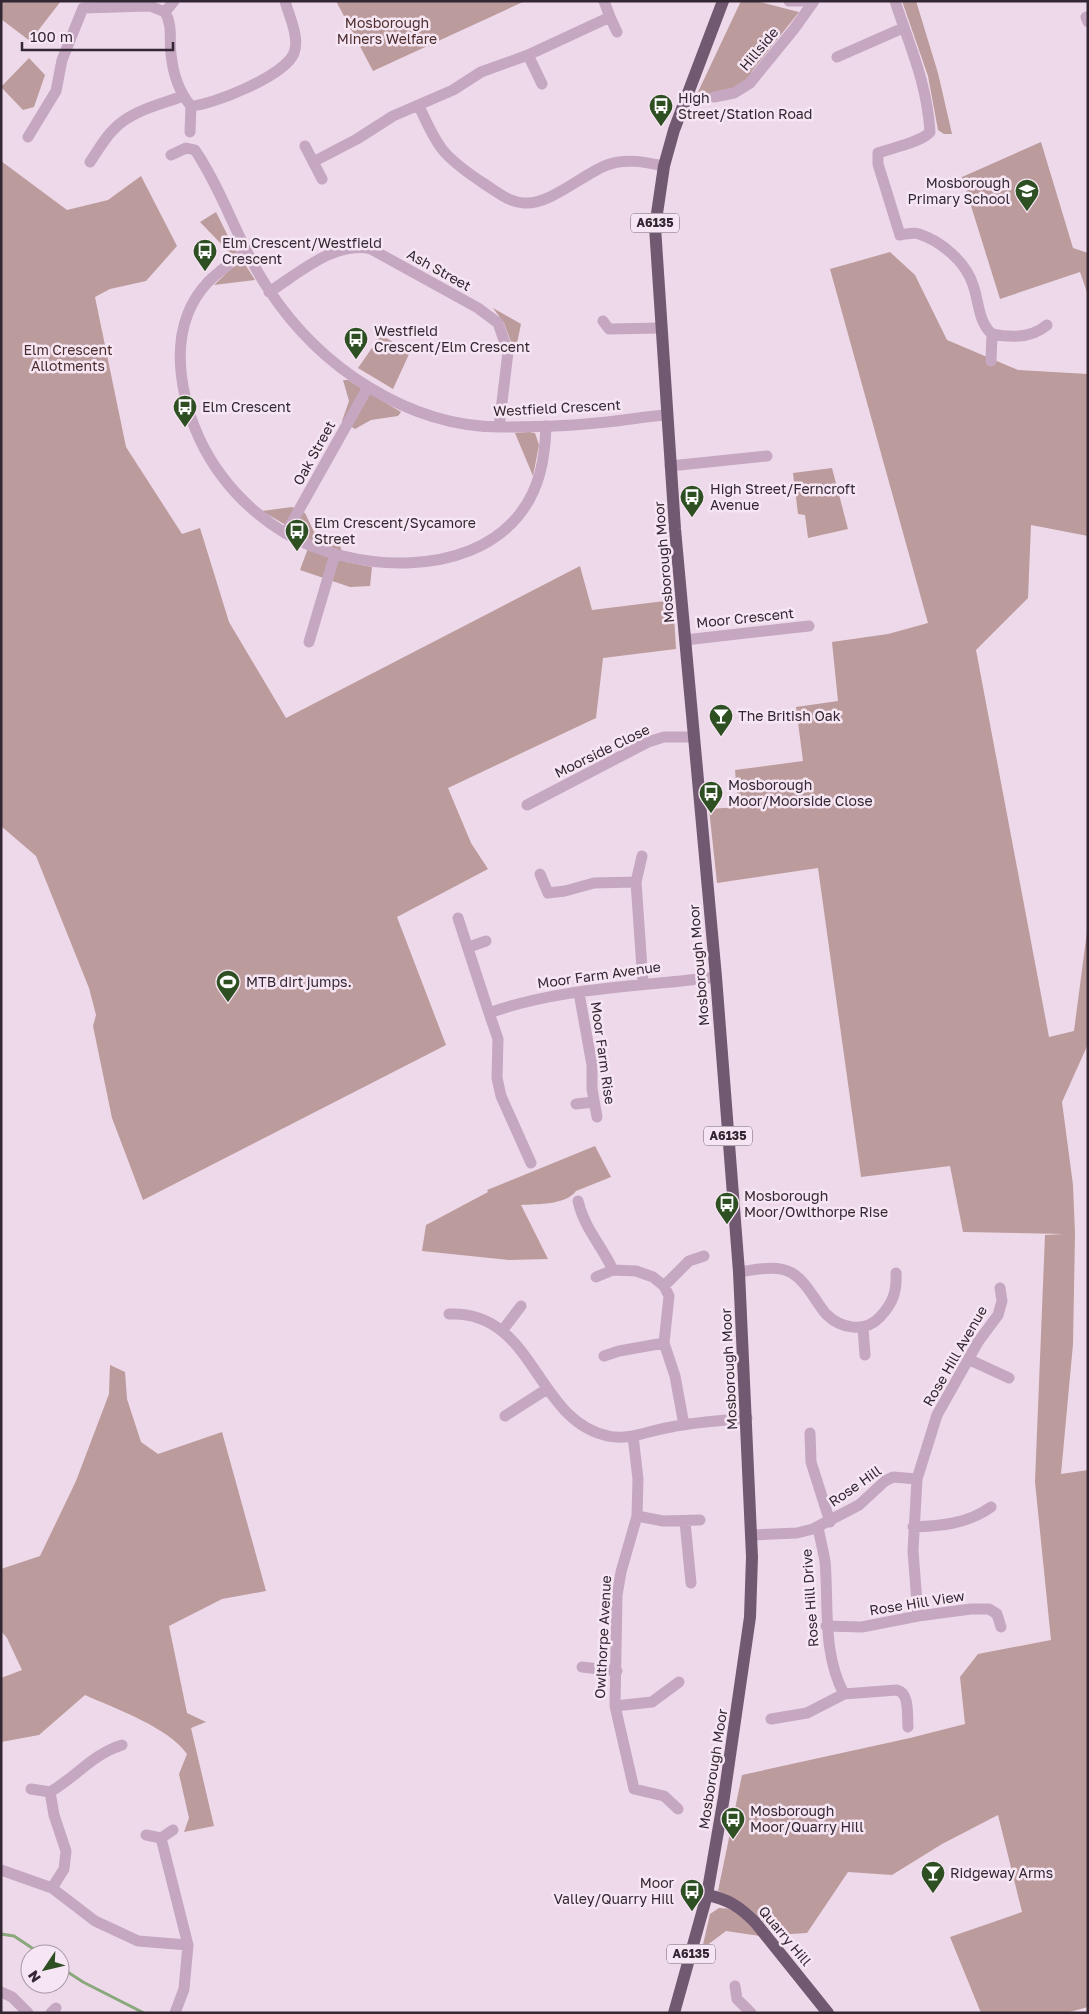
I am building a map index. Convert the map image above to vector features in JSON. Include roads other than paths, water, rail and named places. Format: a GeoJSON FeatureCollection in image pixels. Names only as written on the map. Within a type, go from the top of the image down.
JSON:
{"type":"FeatureCollection","features":[{"type":"Feature","properties":{"kind":"main road","name":"Mosborough Moor"},"geometry":{"type":"LineString","coordinates":[[707,1895],[732,1750],[749,1626],[752,1535],[739,1272],[716,977],[670,466],[655,227],[664,166],[674,130],[723,1]]}},
{"type":"Feature","properties":{"kind":"main road","name":"A6135"},"geometry":{"type":"LineString","coordinates":[[674,2013],[707,1895]]}},
{"type":"Feature","properties":{"kind":"main road","name":"Quarry Hill"},"geometry":{"type":"LineString","coordinates":[[707,1895],[730,1901],[743,1910],[755,1922],[828,2013]]}},
{"type":"Feature","properties":{"kind":"street"},"geometry":{"type":"LineString","coordinates":[[165,12],[174,1]]}},
{"type":"Feature","properties":{"kind":"street"},"geometry":{"type":"LineString","coordinates":[[190,106],[201,105],[244,90],[288,62],[294,54],[296,44],[285,1]]}},
{"type":"Feature","properties":{"kind":"street"},"geometry":{"type":"LineString","coordinates":[[604,1],[617,32]]}},
{"type":"Feature","properties":{"kind":"street"},"geometry":{"type":"LineString","coordinates":[[789,1],[814,1]]}},
{"type":"Feature","properties":{"kind":"street","name":"Hillside"},"geometry":{"type":"LineString","coordinates":[[714,97],[734,93],[750,83],[814,1]]}},
{"type":"Feature","properties":{"kind":"street"},"geometry":{"type":"LineString","coordinates":[[894,1],[923,82],[930,119],[930,132],[919,141],[911,141],[878,153],[878,164],[900,235],[918,233],[956,257],[973,284],[978,310],[987,329],[992,334],[1025,336],[1040,332],[1047,325]]}},
{"type":"Feature","properties":{"kind":"street"},"geometry":{"type":"LineString","coordinates":[[28,137],[56,92],[62,60],[83,8],[150,6],[165,12],[170,22],[171,54],[176,82],[190,106],[190,140],[186,148],[171,155]]}},
{"type":"Feature","properties":{"kind":"street"},"geometry":{"type":"LineString","coordinates":[[313,162],[358,139],[393,116],[454,90],[481,72],[528,55],[610,17]]}},
{"type":"Feature","properties":{"kind":"street"},"geometry":{"type":"LineString","coordinates":[[837,57],[904,28]]}},
{"type":"Feature","properties":{"kind":"street"},"geometry":{"type":"LineString","coordinates":[[528,55],[542,84]]}},
{"type":"Feature","properties":{"kind":"street"},"geometry":{"type":"LineString","coordinates":[[90,162],[112,130],[125,120],[154,106],[183,96]]}},
{"type":"Feature","properties":{"kind":"street"},"geometry":{"type":"LineString","coordinates":[[418,106],[440,149],[467,173],[498,194],[513,200],[526,203],[540,200],[608,165],[641,161],[664,166]]}},
{"type":"Feature","properties":{"kind":"street","name":"Westfield Crescent"},"geometry":{"type":"LineString","coordinates":[[190,140],[194,150],[203,162],[246,252],[270,292],[316,346],[343,370],[368,387],[404,406],[436,416],[467,424],[499,427],[606,422],[667,415]]}},
{"type":"Feature","properties":{"kind":"street"},"geometry":{"type":"LineString","coordinates":[[305,146],[322,179]]}},
{"type":"Feature","properties":{"kind":"street","name":"Ash Street"},"geometry":{"type":"LineString","coordinates":[[270,292],[325,257],[341,250],[363,247],[371,249],[478,308],[498,323],[508,352],[499,427]]}},
{"type":"Feature","properties":{"kind":"street"},"geometry":{"type":"LineString","coordinates":[[246,252],[208,282],[191,305],[181,335],[179,358],[182,384],[191,421],[215,468],[244,502],[286,533],[336,554],[391,564],[416,563],[468,552],[498,536],[520,514],[538,482],[545,447],[546,426]]}},
{"type":"Feature","properties":{"kind":"street"},"geometry":{"type":"LineString","coordinates":[[603,320],[609,330],[661,328]]}},
{"type":"Feature","properties":{"kind":"street"},"geometry":{"type":"LineString","coordinates":[[991,361],[992,334]]}},
{"type":"Feature","properties":{"kind":"street","name":"Oak Street"},"geometry":{"type":"LineString","coordinates":[[286,533],[368,387]]}},
{"type":"Feature","properties":{"kind":"street"},"geometry":{"type":"LineString","coordinates":[[670,466],[767,456]]}},
{"type":"Feature","properties":{"kind":"street"},"geometry":{"type":"LineString","coordinates":[[309,642],[336,554]]}},
{"type":"Feature","properties":{"kind":"street","name":"Moor Crescent"},"geometry":{"type":"LineString","coordinates":[[685,640],[808,626]]}},
{"type":"Feature","properties":{"kind":"street","name":"Moorside Close"},"geometry":{"type":"LineString","coordinates":[[527,805],[648,742],[664,737],[694,737]]}},
{"type":"Feature","properties":{"kind":"street"},"geometry":{"type":"LineString","coordinates":[[642,856],[636,882],[643,983]]}},
{"type":"Feature","properties":{"kind":"street"},"geometry":{"type":"LineString","coordinates":[[540,874],[548,893],[565,892],[594,883],[636,882]]}},
{"type":"Feature","properties":{"kind":"street"},"geometry":{"type":"LineString","coordinates":[[458,918],[498,1039],[497,1078],[501,1096],[531,1163]]}},
{"type":"Feature","properties":{"kind":"street"},"geometry":{"type":"LineString","coordinates":[[469,947],[486,941]]}},
{"type":"Feature","properties":{"kind":"street","name":"Moor Farm Avenue"},"geometry":{"type":"LineString","coordinates":[[489,1013],[536,998],[643,983],[716,977]]}},
{"type":"Feature","properties":{"kind":"street","name":"Moor Farm Rise"},"geometry":{"type":"LineString","coordinates":[[579,993],[592,1065],[594,1102],[597,1117]]}},
{"type":"Feature","properties":{"kind":"street"},"geometry":{"type":"LineString","coordinates":[[576,1104],[594,1102]]}},
{"type":"Feature","properties":{"kind":"street"},"geometry":{"type":"LineString","coordinates":[[578,1201],[582,1218],[604,1251],[613,1270]]}},
{"type":"Feature","properties":{"kind":"street"},"geometry":{"type":"LineString","coordinates":[[664,1286],[688,1261],[704,1256]]}},
{"type":"Feature","properties":{"kind":"street"},"geometry":{"type":"LineString","coordinates":[[739,1272],[782,1269],[793,1273],[827,1315],[853,1328],[863,1328],[874,1323],[891,1305],[896,1288],[896,1272]]}},
{"type":"Feature","properties":{"kind":"street"},"geometry":{"type":"LineString","coordinates":[[596,1277],[613,1270],[636,1271],[653,1277],[664,1286],[669,1296],[664,1343],[675,1376],[684,1425]]}},
{"type":"Feature","properties":{"kind":"street","name":"Rose Hill Avenue"},"geometry":{"type":"LineString","coordinates":[[918,1616],[913,1527],[917,1479],[937,1415],[970,1360],[978,1342],[998,1315],[1002,1301],[1000,1288]]}},
{"type":"Feature","properties":{"kind":"street"},"geometry":{"type":"LineString","coordinates":[[502,1330],[520,1306]]}},
{"type":"Feature","properties":{"kind":"street"},"geometry":{"type":"LineString","coordinates":[[449,1314],[470,1316],[502,1330],[516,1343],[547,1389],[572,1418],[590,1430],[608,1436],[633,1436],[684,1425],[747,1418]]}},
{"type":"Feature","properties":{"kind":"street"},"geometry":{"type":"LineString","coordinates":[[863,1328],[865,1355]]}},
{"type":"Feature","properties":{"kind":"street"},"geometry":{"type":"LineString","coordinates":[[604,1356],[619,1351],[664,1343]]}},
{"type":"Feature","properties":{"kind":"street"},"geometry":{"type":"LineString","coordinates":[[970,1360],[1010,1378]]}},
{"type":"Feature","properties":{"kind":"street"},"geometry":{"type":"LineString","coordinates":[[505,1416],[547,1389]]}},
{"type":"Feature","properties":{"kind":"street"},"geometry":{"type":"LineString","coordinates":[[810,1433],[811,1462],[830,1522]]}},
{"type":"Feature","properties":{"kind":"street","name":"Owlthorpe Avenue"},"geometry":{"type":"LineString","coordinates":[[633,1436],[638,1479],[637,1516],[621,1572],[618,1595],[615,1706],[634,1789],[664,1796],[678,1809]]}},
{"type":"Feature","properties":{"kind":"street","name":"Rose Hill"},"geometry":{"type":"LineString","coordinates":[[752,1535],[797,1533],[818,1527],[859,1505],[885,1481],[893,1478],[917,1479]]}},
{"type":"Feature","properties":{"kind":"street"},"geometry":{"type":"LineString","coordinates":[[913,1527],[950,1526],[981,1514],[991,1507]]}},
{"type":"Feature","properties":{"kind":"street"},"geometry":{"type":"LineString","coordinates":[[637,1516],[663,1521],[685,1522],[700,1520]]}},
{"type":"Feature","properties":{"kind":"street"},"geometry":{"type":"LineString","coordinates":[[685,1522],[691,1583]]}},
{"type":"Feature","properties":{"kind":"street","name":"Rose Hill Drive"},"geometry":{"type":"LineString","coordinates":[[818,1527],[825,1562],[826,1626],[831,1662],[844,1694]]}},
{"type":"Feature","properties":{"kind":"street","name":"Rose Hill View"},"geometry":{"type":"LineString","coordinates":[[826,1626],[862,1627],[918,1616],[971,1609],[990,1609],[997,1614],[1001,1627]]}},
{"type":"Feature","properties":{"kind":"street"},"geometry":{"type":"LineString","coordinates":[[582,1667],[617,1671]]}},
{"type":"Feature","properties":{"kind":"street"},"geometry":{"type":"LineString","coordinates":[[615,1706],[652,1702],[678,1682]]}},
{"type":"Feature","properties":{"kind":"street"},"geometry":{"type":"LineString","coordinates":[[771,1719],[807,1712],[844,1694],[900,1691],[906,1699],[908,1727]]}},
{"type":"Feature","properties":{"kind":"street"},"geometry":{"type":"LineString","coordinates":[[31,1789],[50,1792],[69,1781],[88,1762],[106,1750],[122,1745]]}},
{"type":"Feature","properties":{"kind":"street"},"geometry":{"type":"LineString","coordinates":[[50,1792],[54,1815],[66,1851],[64,1869],[52,1888]]}},
{"type":"Feature","properties":{"kind":"street"},"geometry":{"type":"LineString","coordinates":[[146,1835],[161,1838],[173,1830]]}},
{"type":"Feature","properties":{"kind":"street"},"geometry":{"type":"LineString","coordinates":[[161,1838],[188,1945],[184,1989],[175,2013]]}},
{"type":"Feature","properties":{"kind":"street"},"geometry":{"type":"LineString","coordinates":[[1,1870],[52,1888],[95,1921],[138,1941],[188,1945]]}},
{"type":"Feature","properties":{"kind":"street"},"geometry":{"type":"LineString","coordinates":[[736,1986],[737,1999],[751,2013]]}},
{"type":"Feature","properties":{"kind":"street"},"geometry":{"type":"LineString","coordinates":[[1,1992],[12,1997],[28,2013]]}},
{"type":"Feature","properties":{"kind":"waterway"},"geometry":{"type":"LineString","coordinates":[[1,1934],[14,1936],[26,1944]]}},
{"type":"Feature","properties":{"kind":"waterway"},"geometry":{"type":"LineString","coordinates":[[70,1974],[144,2013]]}},
{"type":"Feature","properties":{"kind":"place","name":"High Street/Station Road"},"geometry":{"type":"Point","coordinates":[661,127]}},
{"type":"Feature","properties":{"kind":"place","name":"Mosborough Primary School"},"geometry":{"type":"Point","coordinates":[1027,212]}},
{"type":"Feature","properties":{"kind":"place","name":"Elm Crescent/Westfield Crescent"},"geometry":{"type":"Point","coordinates":[205,272]}},
{"type":"Feature","properties":{"kind":"place","name":"Westfield Crescent/Elm Crescent"},"geometry":{"type":"Point","coordinates":[356,360]}},
{"type":"Feature","properties":{"kind":"place","name":"Elm Crescent"},"geometry":{"type":"Point","coordinates":[185,428]}},
{"type":"Feature","properties":{"kind":"place","name":"High Street/Ferncroft Avenue"},"geometry":{"type":"Point","coordinates":[692,518]}},
{"type":"Feature","properties":{"kind":"place","name":"Elm Crescent/Sycamore Street"},"geometry":{"type":"Point","coordinates":[297,552]}},
{"type":"Feature","properties":{"kind":"place","name":"The British Oak"},"geometry":{"type":"Point","coordinates":[721,737]}},
{"type":"Feature","properties":{"kind":"place","name":"Mosborough Moor/Moorside Close"},"geometry":{"type":"Point","coordinates":[711,814]}},
{"type":"Feature","properties":{"kind":"place","name":"MTB dirt jumps."},"geometry":{"type":"Point","coordinates":[228,1003]}},
{"type":"Feature","properties":{"kind":"place","name":"Mosborough Moor/Owlthorpe Rise"},"geometry":{"type":"Point","coordinates":[727,1225]}},
{"type":"Feature","properties":{"kind":"place","name":"Mosborough Moor/Quarry Hill"},"geometry":{"type":"Point","coordinates":[733,1840]}},
{"type":"Feature","properties":{"kind":"place","name":"Ridgeway Arms"},"geometry":{"type":"Point","coordinates":[933,1894]}},
{"type":"Feature","properties":{"kind":"place","name":"Moor Valley/Quarry Hill"},"geometry":{"type":"Point","coordinates":[692,1912]}},
{"type":"Feature","properties":{"kind":"park label","name":"Mosborough Miners Welfare"},"geometry":{"type":"Point","coordinates":[387,32]}},
{"type":"Feature","properties":{"kind":"park label","name":"Elm Crescent Allotments"},"geometry":{"type":"Point","coordinates":[68,358]}}]}
